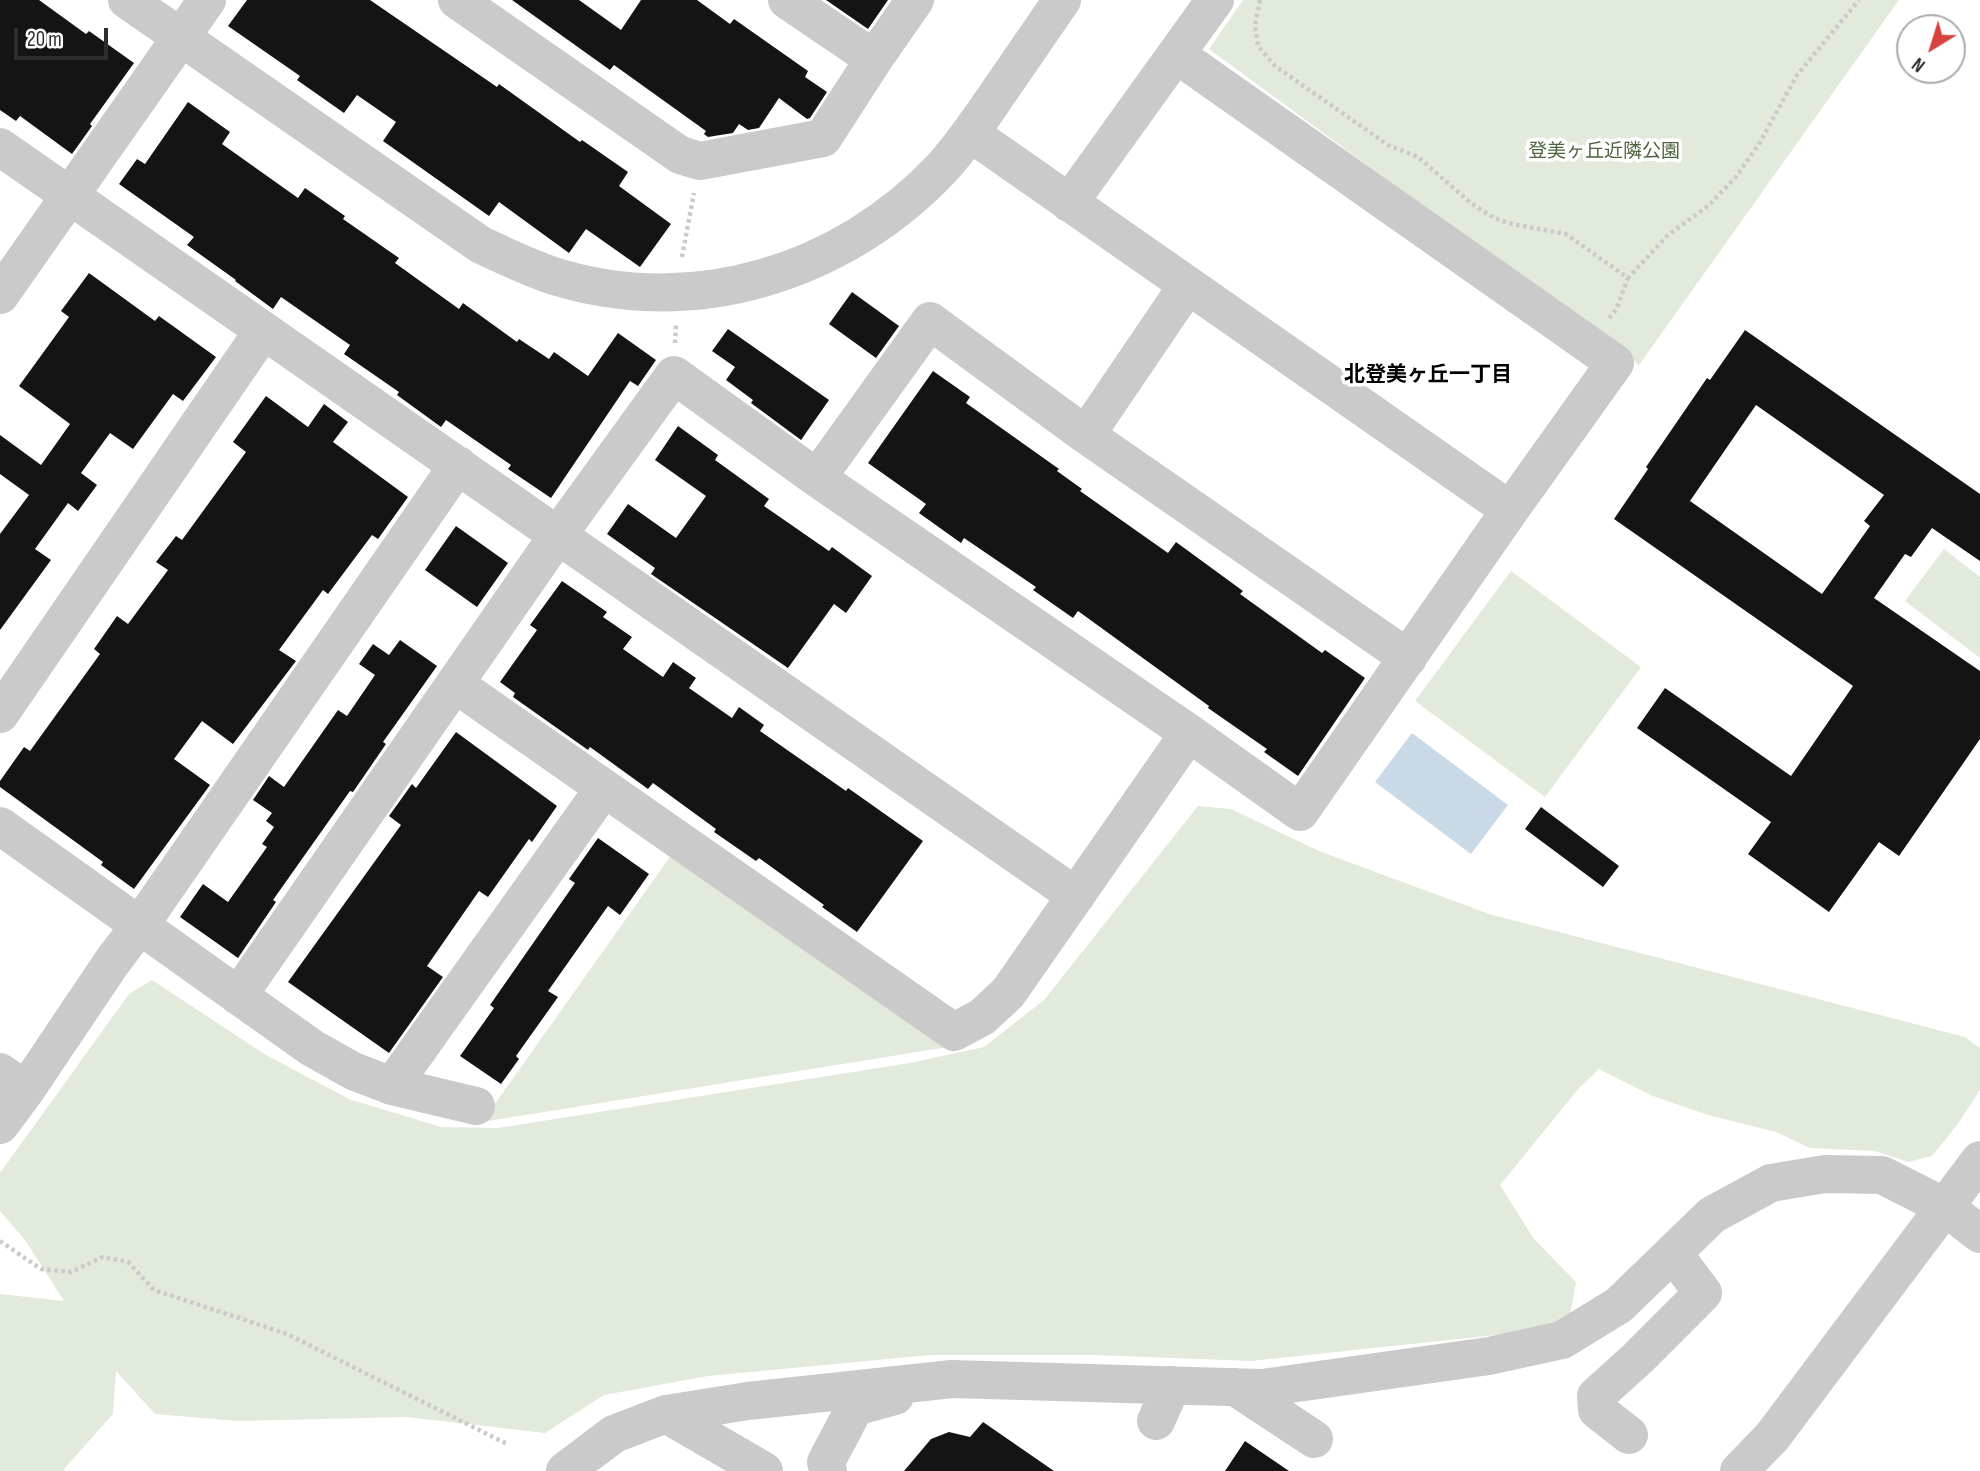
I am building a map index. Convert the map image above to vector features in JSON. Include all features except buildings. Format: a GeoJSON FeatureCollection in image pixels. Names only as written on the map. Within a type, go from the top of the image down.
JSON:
{"type":"FeatureCollection","features":[{"type":"Feature","properties":{"kind":"street"},"geometry":{"type":"LineString","coordinates":[[127,0],[481,245],[518,263],[595,286],[676,292],[719,288],[803,265],[842,247],[879,224],[913,197],[943,167],[970,133],[1062,0]]}},
{"type":"Feature","properties":{"kind":"street"},"geometry":{"type":"LineString","coordinates":[[0,295],[207,0]]}},
{"type":"Feature","properties":{"kind":"street"},"geometry":{"type":"LineString","coordinates":[[457,0],[680,155],[700,161],[823,138],[915,0]]}},
{"type":"Feature","properties":{"kind":"street"},"geometry":{"type":"LineString","coordinates":[[787,0],[874,59]]}},
{"type":"Feature","properties":{"kind":"street"},"geometry":{"type":"LineString","coordinates":[[1069,203],[1215,0]]}},
{"type":"Feature","properties":{"kind":"street"},"geometry":{"type":"LineString","coordinates":[[237,996],[558,535],[674,374],[817,478],[1300,812],[1615,363],[1177,55]]}},
{"type":"Feature","properties":{"kind":"street"},"geometry":{"type":"LineString","coordinates":[[970,133],[1510,510]]}},
{"type":"Feature","properties":{"kind":"street"},"geometry":{"type":"LineString","coordinates":[[0,147],[1076,896]]}},
{"type":"Feature","properties":{"kind":"street"},"geometry":{"type":"LineString","coordinates":[[1086,435],[1187,286]]}},
{"type":"Feature","properties":{"kind":"street"},"geometry":{"type":"LineString","coordinates":[[817,478],[930,321],[1086,435],[1408,658]]}},
{"type":"Feature","properties":{"kind":"street"},"geometry":{"type":"LineString","coordinates":[[0,713],[263,331]]}},
{"type":"Feature","properties":{"kind":"street"},"geometry":{"type":"LineString","coordinates":[[0,1125],[13,1081],[140,925],[458,465]]}},
{"type":"Feature","properties":{"kind":"street"},"geometry":{"type":"LineString","coordinates":[[456,684],[954,1032],[982,1017],[1008,993],[1189,733]]}},
{"type":"Feature","properties":{"kind":"street"},"geometry":{"type":"LineString","coordinates":[[392,1086],[604,788]]}},
{"type":"Feature","properties":{"kind":"street"},"geometry":{"type":"LineString","coordinates":[[0,826],[312,1048],[353,1071],[392,1086],[476,1106]]}},
{"type":"Feature","properties":{"kind":"street"},"geometry":{"type":"LineString","coordinates":[[1752,1471],[1772,1437],[1980,1160]]}},
{"type":"Feature","properties":{"kind":"street"},"geometry":{"type":"LineString","coordinates":[[565,1471],[614,1434],[666,1414],[748,1401],[952,1379],[1063,1397],[1172,1385],[1262,1388],[1462,1360],[1562,1340],[1619,1305],[1712,1215],[1771,1183],[1825,1174],[1882,1175],[1945,1207],[1980,1234]]}},
{"type":"Feature","properties":{"kind":"street"},"geometry":{"type":"LineString","coordinates":[[1629,1435],[1597,1410],[1595,1396],[1638,1358],[1703,1293],[1673,1253]]}},
{"type":"Feature","properties":{"kind":"street"},"geometry":{"type":"LineString","coordinates":[[828,1471],[826,1462],[855,1407],[952,1379]]}},
{"type":"Feature","properties":{"kind":"street"},"geometry":{"type":"LineString","coordinates":[[1156,1421],[1172,1385]]}},
{"type":"Feature","properties":{"kind":"street"},"geometry":{"type":"LineString","coordinates":[[1235,1387],[1314,1438]]}},
{"type":"Feature","properties":{"kind":"street"},"geometry":{"type":"LineString","coordinates":[[666,1414],[764,1471]]}},
{"type":"Feature","properties":{"kind":"street"},"geometry":{"type":"LineString","coordinates":[[1739,1471],[1772,1437]]}},
{"type":"Feature","properties":{"kind":"path"},"geometry":{"type":"LineString","coordinates":[[1260,0],[1255,25],[1258,46],[1275,66],[1388,145],[1418,157],[1472,204],[1494,218],[1566,234],[1628,278]]}},
{"type":"Feature","properties":{"kind":"path"},"geometry":{"type":"LineString","coordinates":[[1588,345],[1616,310],[1628,278],[1667,236],[1709,205],[1735,178],[1759,144],[1797,75],[1859,0]]}},
{"type":"Feature","properties":{"kind":"path"},"geometry":{"type":"LineString","coordinates":[[0,1241],[41,1269],[71,1272],[103,1257],[128,1262],[155,1290],[287,1334],[509,1445]]}},
{"type":"Feature","properties":{"kind":"green space","name":"登美ヶ丘近隣公園"},"geometry":{"type":"Polygon","coordinates":[[[1243,0],[1899,0],[1639,365],[1209,49],[1243,0]]]}},
{"type":"Feature","properties":{"kind":"green space"},"geometry":{"type":"Polygon","coordinates":[[[1944,549],[1980,577],[1980,658],[1905,601],[1944,549]]]}},
{"type":"Feature","properties":{"kind":"green space"},"geometry":{"type":"Polygon","coordinates":[[[1511,571],[1641,667],[1545,797],[1415,701],[1511,571]]]}},
{"type":"Feature","properties":{"kind":"green space"},"geometry":{"type":"Polygon","coordinates":[[[1198,806],[1231,809],[1319,851],[1489,914],[1965,1037],[1980,1048],[1980,1090],[1932,1156],[1908,1162],[1875,1151],[1810,1148],[1776,1132],[1708,1115],[1653,1096],[1599,1069],[1580,1087],[1500,1185],[1534,1239],[1576,1282],[1569,1321],[1515,1333],[1251,1361],[1096,1355],[930,1355],[708,1376],[604,1395],[545,1433],[407,1417],[238,1421],[155,1414],[116,1371],[113,1414],[65,1471],[0,1471],[0,1294],[64,1301],[25,1240],[0,1211],[0,1173],[129,994],[152,980],[266,1055],[349,1099],[441,1127],[498,1128],[910,1063],[984,1047],[1044,1000],[1198,806]]]}},
{"type":"Feature","properties":{"kind":"green space"},"geometry":{"type":"Polygon","coordinates":[[[672,854],[948,1047],[482,1122],[672,854]]]}},
{"type":"Feature","properties":{"kind":"water"},"geometry":{"type":"Polygon","coordinates":[[[1412,733],[1508,805],[1471,854],[1375,782],[1412,733]]]}},
{"type":"Feature","properties":{"kind":"district","name":"北登美ヶ丘一丁目"},"geometry":{"type":"Point","coordinates":[1428,376]}}]}
